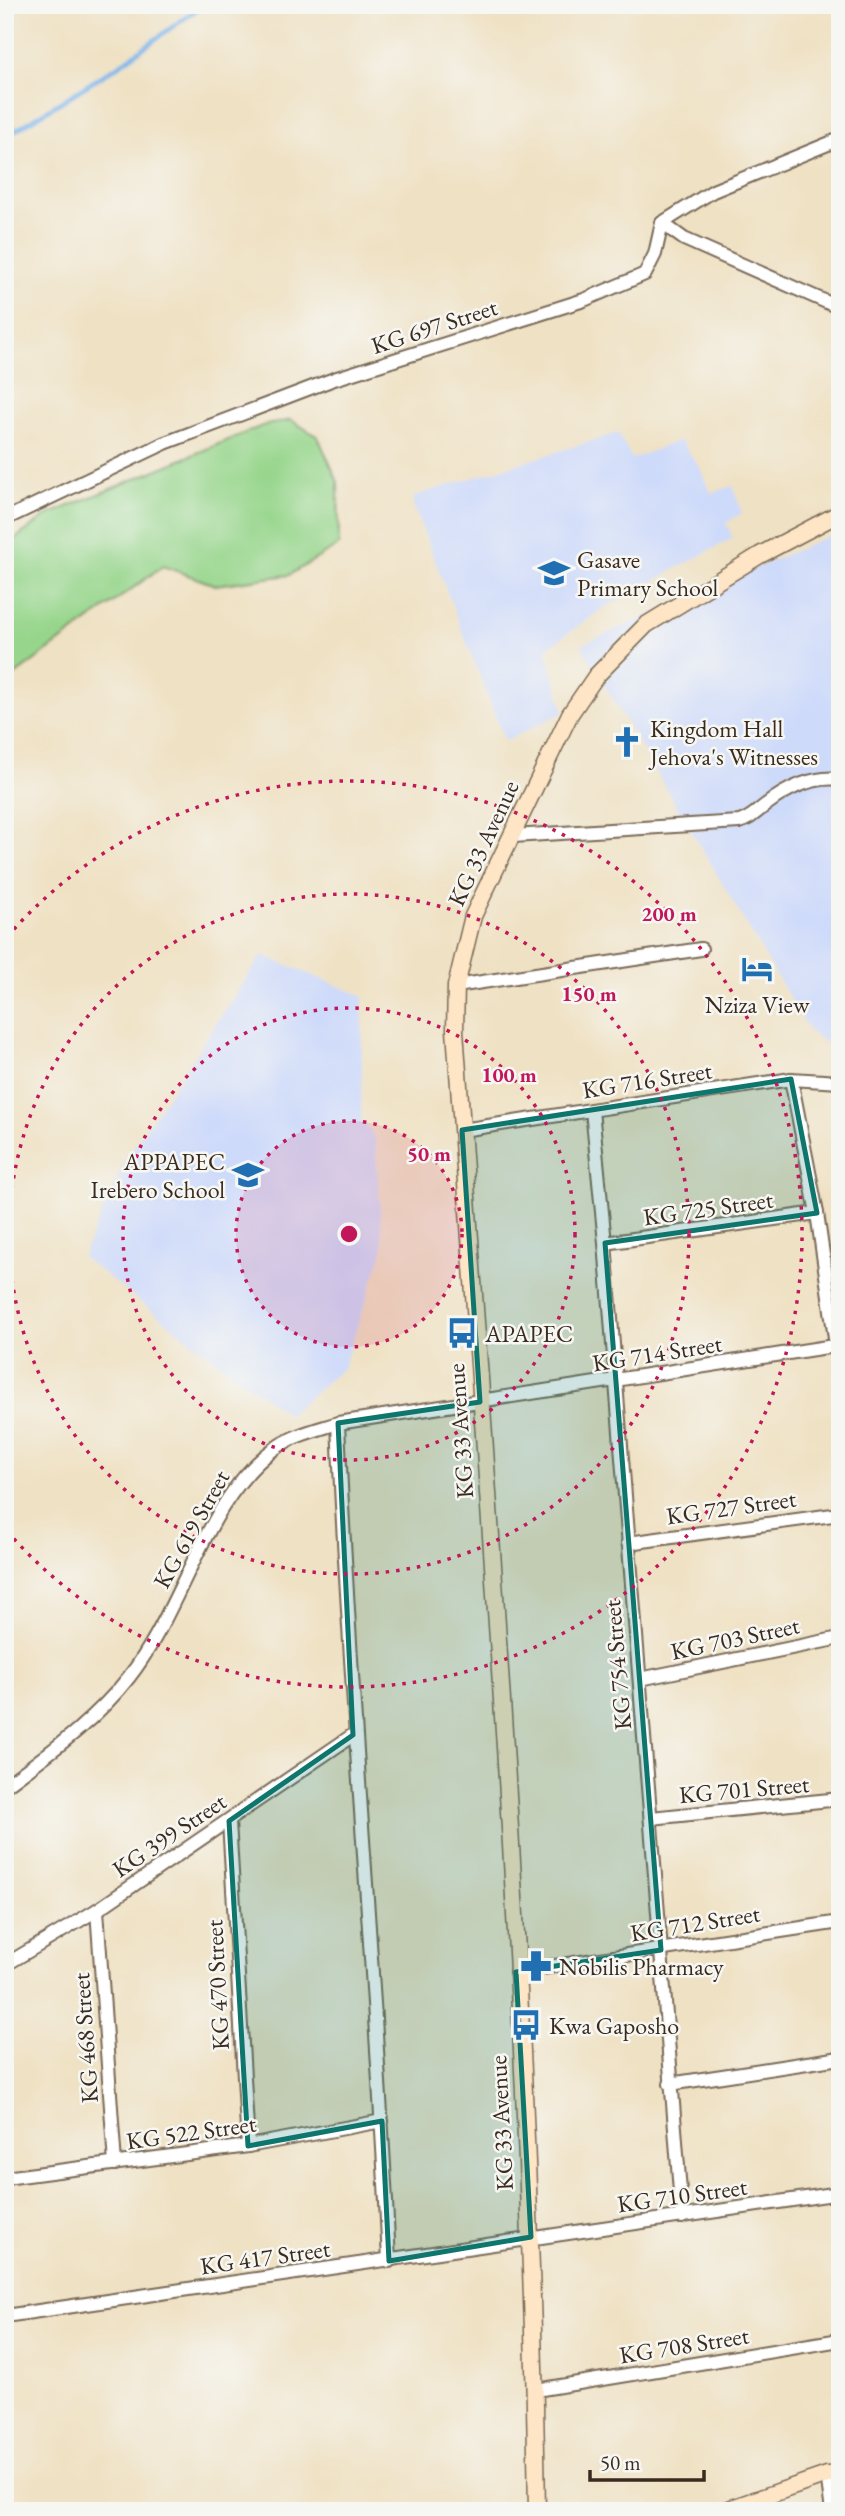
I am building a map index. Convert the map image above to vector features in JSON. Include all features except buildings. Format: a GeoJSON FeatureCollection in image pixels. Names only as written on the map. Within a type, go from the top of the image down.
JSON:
{"type":"FeatureCollection","features":[{"type":"Feature","properties":{"kind":"main road","name":"KG 33 Avenue"},"geometry":{"type":"LineString","coordinates":[[537,2511],[531,2237],[455,1030],[456,986],[473,916],[570,714],[616,652],[646,625],[678,604],[760,555],[840,513]]}},
{"type":"Feature","properties":{"kind":"main road"},"geometry":{"type":"LineString","coordinates":[[723,2511],[833,2475]]}},
{"type":"Feature","properties":{"kind":"street"},"geometry":{"type":"LineString","coordinates":[[840,139],[713,191],[662,223],[684,239],[840,308]]}},
{"type":"Feature","properties":{"kind":"street","name":"KG 697 Street"},"geometry":{"type":"LineString","coordinates":[[5,519],[165,443],[334,379],[584,300],[645,274],[655,254],[662,223]]}},
{"type":"Feature","properties":{"kind":"street"},"geometry":{"type":"LineString","coordinates":[[513,835],[739,822],[748,820],[766,804],[808,781],[840,779]]}},
{"type":"Feature","properties":{"kind":"street"},"geometry":{"type":"LineString","coordinates":[[456,986],[701,949]]}},
{"type":"Feature","properties":{"kind":"street"},"geometry":{"type":"LineString","coordinates":[[791,1079],[817,1213],[840,1373]]}},
{"type":"Feature","properties":{"kind":"street","name":"KG 716 Street"},"geometry":{"type":"LineString","coordinates":[[462,1130],[791,1079],[840,1082]]}},
{"type":"Feature","properties":{"kind":"street","name":"KG 754 Street"},"geometry":{"type":"LineString","coordinates":[[592,1110],[605,1243],[682,2217]]}},
{"type":"Feature","properties":{"kind":"street","name":"KG 725 Street"},"geometry":{"type":"LineString","coordinates":[[605,1243],[817,1213]]}},
{"type":"Feature","properties":{"kind":"street","name":"KG 714 Street"},"geometry":{"type":"LineString","coordinates":[[480,1402],[838,1346]]}},
{"type":"Feature","properties":{"kind":"street","name":"KG 619 Street"},"geometry":{"type":"LineString","coordinates":[[5,1786],[71,1736],[129,1677],[156,1637],[230,1495],[247,1473],[275,1448],[303,1433],[338,1423],[480,1402]]}},
{"type":"Feature","properties":{"kind":"street"},"geometry":{"type":"LineString","coordinates":[[338,1423],[353,1735],[383,2121],[389,2261]]}},
{"type":"Feature","properties":{"kind":"street","name":"KG 727 Street"},"geometry":{"type":"LineString","coordinates":[[628,1543],[840,1514]]}},
{"type":"Feature","properties":{"kind":"street","name":"KG 703 Street"},"geometry":{"type":"LineString","coordinates":[[640,1679],[840,1638]]}},
{"type":"Feature","properties":{"kind":"street","name":"KG 399 Street"},"geometry":{"type":"LineString","coordinates":[[5,1965],[97,1910],[353,1735]]}},
{"type":"Feature","properties":{"kind":"street","name":"KG 701 Street"},"geometry":{"type":"LineString","coordinates":[[651,1818],[840,1799]]}},
{"type":"Feature","properties":{"kind":"street","name":"KG 470 Street"},"geometry":{"type":"LineString","coordinates":[[229,1821],[248,2146]]}},
{"type":"Feature","properties":{"kind":"street","name":"KG 468 Street"},"geometry":{"type":"LineString","coordinates":[[97,1910],[115,2164]]}},
{"type":"Feature","properties":{"kind":"street","name":"KG 712 Street"},"geometry":{"type":"LineString","coordinates":[[516,1972],[840,1922]]}},
{"type":"Feature","properties":{"kind":"street"},"geometry":{"type":"LineString","coordinates":[[670,2084],[840,2058]]}},
{"type":"Feature","properties":{"kind":"street","name":"KG 522 Street"},"geometry":{"type":"LineString","coordinates":[[5,2178],[248,2146],[383,2121]]}},
{"type":"Feature","properties":{"kind":"street","name":"KG 710 Street"},"geometry":{"type":"LineString","coordinates":[[531,2237],[840,2193]]}},
{"type":"Feature","properties":{"kind":"street","name":"KG 417 Street"},"geometry":{"type":"LineString","coordinates":[[5,2316],[389,2261],[531,2237]]}},
{"type":"Feature","properties":{"kind":"street","name":"KG 708 Street"},"geometry":{"type":"LineString","coordinates":[[536,2390],[840,2340]]}},
{"type":"Feature","properties":{"kind":"street"},"geometry":{"type":"LineString","coordinates":[[832,2511],[833,2475]]}},
{"type":"Feature","properties":{"kind":"highlighted area"},"geometry":{"type":"Polygon","coordinates":[[[791,1079],[817,1213],[605,1243],[661,1950],[516,1972],[531,2237],[389,2261],[382,2121],[248,2146],[229,1821],[353,1735],[338,1423],[480,1402],[462,1130],[791,1079]]]}},
{"type":"Feature","properties":{"kind":"shaded area","name":"Gasave Primary School"},"geometry":{"type":"Polygon","coordinates":[[[618,433],[632,459],[680,440],[700,468],[711,493],[733,486],[742,513],[726,523],[733,538],[605,607],[546,649],[564,712],[505,741],[412,502],[415,503],[414,496],[618,433]]]}},
{"type":"Feature","properties":{"kind":"shaded area"},"geometry":{"type":"Polygon","coordinates":[[[840,531],[840,1053],[810,1032],[581,645],[840,531]]]}},
{"type":"Feature","properties":{"kind":"shaded area","name":"APPAPEC Irebero School"},"geometry":{"type":"Polygon","coordinates":[[[262,955],[363,996],[361,1120],[375,1138],[383,1251],[343,1368],[288,1415],[82,1257],[127,1157],[262,955]]]}},
{"type":"Feature","properties":{"kind":"green space"},"geometry":{"type":"Polygon","coordinates":[[[291,420],[318,437],[338,482],[339,545],[289,575],[215,585],[163,566],[5,682],[5,546],[48,515],[262,426],[291,420]]]}},
{"type":"Feature","properties":{"kind":"waterway"},"geometry":{"type":"LineString","coordinates":[[5,137],[118,66],[203,5]]}},
{"type":"Feature","properties":{"kind":"place","name":"Gasave Primary School"},"geometry":{"type":"Point","coordinates":[554,573]}},
{"type":"Feature","properties":{"kind":"place","name":"Kingdom Hall Jehova's Witnesses"},"geometry":{"type":"Point","coordinates":[627,742]}},
{"type":"Feature","properties":{"kind":"place","name":"Nziza View"},"geometry":{"type":"Point","coordinates":[757,969]}},
{"type":"Feature","properties":{"kind":"place","name":"APPAPEC Irebero School"},"geometry":{"type":"Point","coordinates":[248,1175]}},
{"type":"Feature","properties":{"kind":"place","name":"APAPEC"},"geometry":{"type":"Point","coordinates":[462,1333]}},
{"type":"Feature","properties":{"kind":"place","name":"Nobilis Pharmacy"},"geometry":{"type":"Point","coordinates":[536,1966]}},
{"type":"Feature","properties":{"kind":"place","name":"Kwa Gaposho"},"geometry":{"type":"Point","coordinates":[526,2025]}}]}
